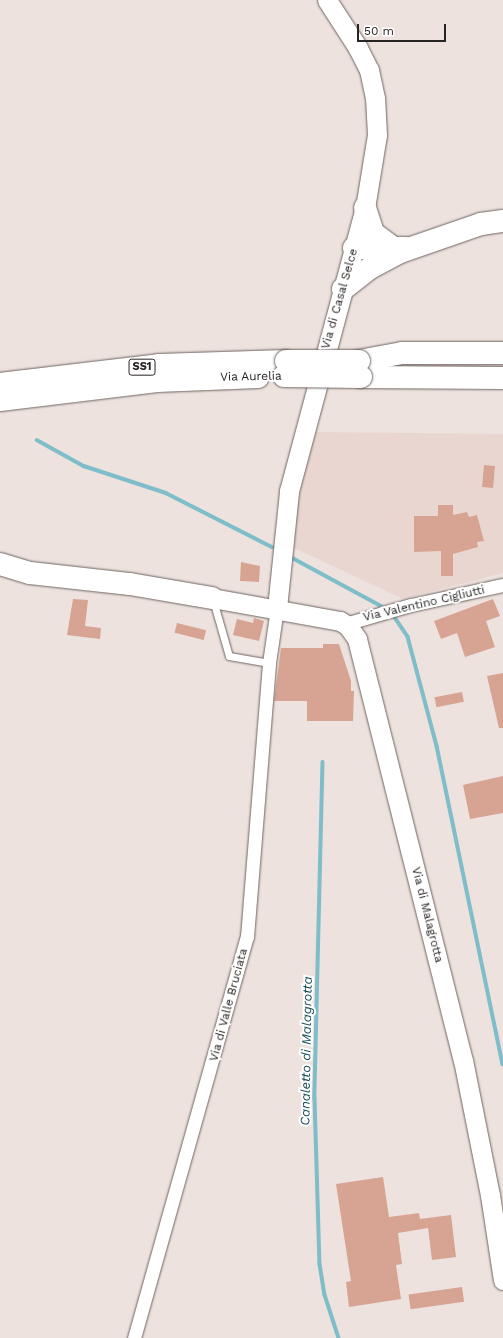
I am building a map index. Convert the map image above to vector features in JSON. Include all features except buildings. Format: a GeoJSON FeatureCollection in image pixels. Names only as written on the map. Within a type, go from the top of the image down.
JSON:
{"type":"FeatureCollection","features":[{"type":"Feature","properties":{"kind":"highway"},"geometry":{"type":"LineString","coordinates":[[365,208],[373,233],[397,251]]}},
{"type":"Feature","properties":{"kind":"highway"},"geometry":{"type":"LineString","coordinates":[[354,248],[366,257],[397,251],[477,225],[503,221]]}},
{"type":"Feature","properties":{"kind":"highway"},"geometry":{"type":"LineString","coordinates":[[343,289],[397,251]]}},
{"type":"Feature","properties":{"kind":"highway"},"geometry":{"type":"LineString","coordinates":[[360,369],[402,353],[503,353]]}},
{"type":"Feature","properties":{"kind":"highway","name":"Via Aurelia"},"geometry":{"type":"LineString","coordinates":[[0,384],[159,365],[285,369],[360,369],[503,362]]}},
{"type":"Feature","properties":{"kind":"highway","name":"Via Aurelia"},"geometry":{"type":"LineString","coordinates":[[0,400],[60,391],[285,369]]}},
{"type":"Feature","properties":{"kind":"highway","name":"Via Aurelia"},"geometry":{"type":"LineString","coordinates":[[360,369],[503,378]]}},
{"type":"Feature","properties":{"kind":"highway"},"geometry":{"type":"LineString","coordinates":[[0,410],[60,391]]}},
{"type":"Feature","properties":{"kind":"highway"},"geometry":{"type":"LineString","coordinates":[[0,564],[30,573],[130,584],[212,598]]}},
{"type":"Feature","properties":{"kind":"main road","name":"Via di Casal Selce"},"geometry":{"type":"LineString","coordinates":[[277,608],[289,491],[365,208],[377,135],[375,98],[363,57],[327,0]]}},
{"type":"Feature","properties":{"kind":"main road"},"geometry":{"type":"LineString","coordinates":[[212,598],[277,608],[345,624]]}},
{"type":"Feature","properties":{"kind":"main road","name":"Via di Malagrotta"},"geometry":{"type":"LineString","coordinates":[[345,624],[354,634],[360,649],[463,1060],[490,1195],[503,1280]]}},
{"type":"Feature","properties":{"kind":"street","name":"Via Valentino Cigliutti"},"geometry":{"type":"LineString","coordinates":[[345,624],[411,605],[503,585]]}},
{"type":"Feature","properties":{"kind":"street","name":"Via di Valle Bruciata"},"geometry":{"type":"LineString","coordinates":[[134,1338],[248,937],[269,663],[277,608]]}},
{"type":"Feature","properties":{"kind":"lane"},"geometry":{"type":"LineString","coordinates":[[212,598],[229,656],[269,663]]}},
{"type":"Feature","properties":{"kind":"shaded area"},"geometry":{"type":"Polygon","coordinates":[[[315,432],[503,434],[503,573],[403,599],[290,546],[298,495],[315,432]]]}},
{"type":"Feature","properties":{"kind":"waterway"},"geometry":{"type":"LineString","coordinates":[[37,440],[84,466],[166,493],[272,547]]}},
{"type":"Feature","properties":{"kind":"waterway"},"geometry":{"type":"LineString","coordinates":[[287,555],[387,609]]}},
{"type":"Feature","properties":{"kind":"waterway"},"geometry":{"type":"LineString","coordinates":[[392,613],[408,637],[437,746],[503,1064]]}},
{"type":"Feature","properties":{"kind":"waterway","name":"Canaletto di Malagrotta"},"geometry":{"type":"LineString","coordinates":[[323,762],[315,1098],[320,1264],[325,1295],[339,1338]]}}]}
